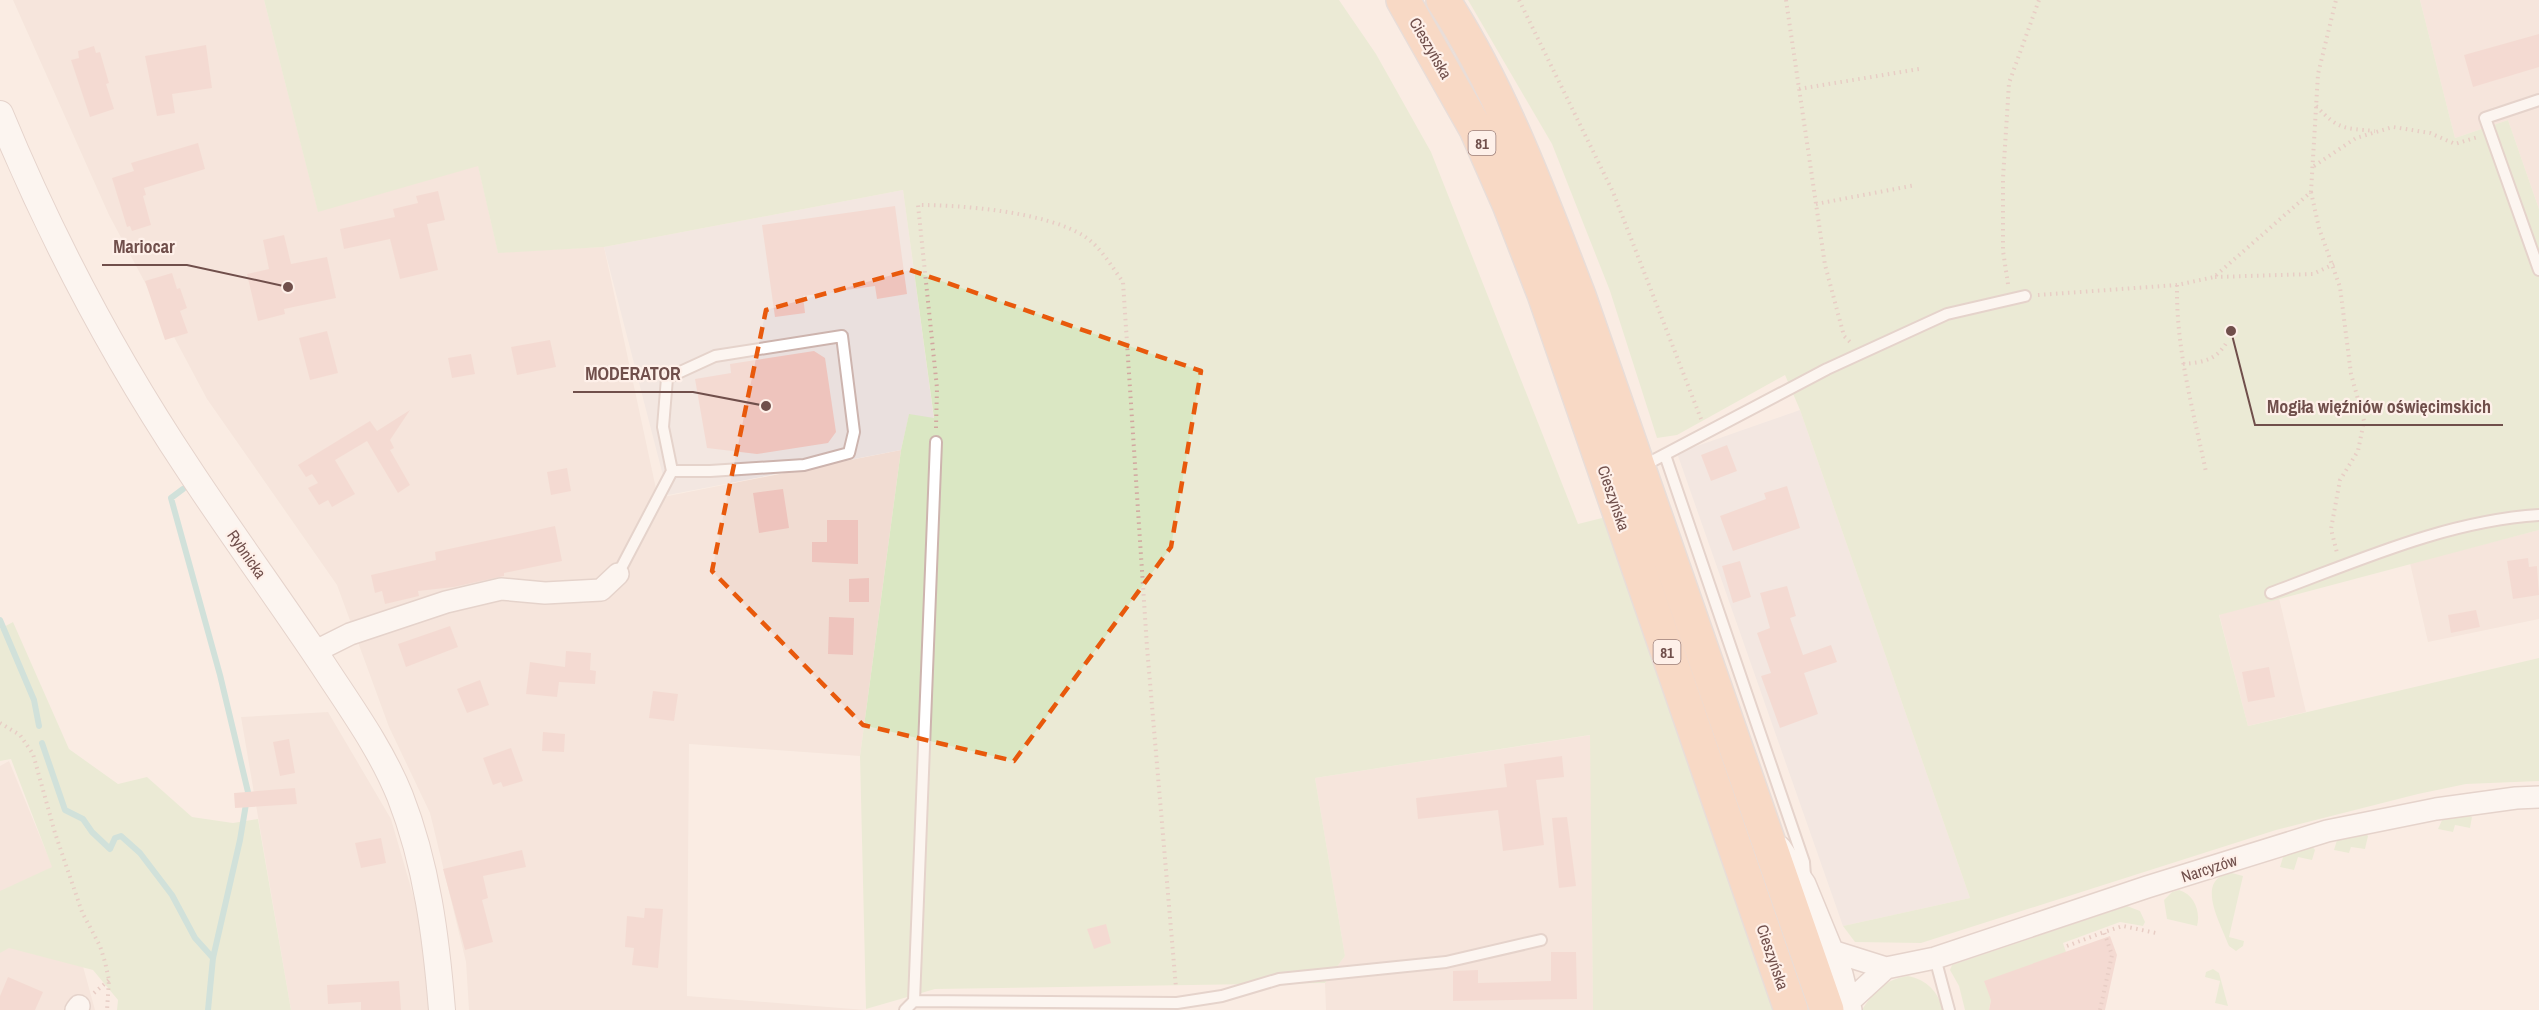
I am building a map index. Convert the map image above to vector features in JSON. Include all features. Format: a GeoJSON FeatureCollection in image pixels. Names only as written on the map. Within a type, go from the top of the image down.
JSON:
{"type":"FeatureCollection","features":[{"type":"Feature","properties":{"kind":"main road","name":"Cieszyńska"},"geometry":{"type":"LineString","coordinates":[[1403,0],[1476,129],[1513,214],[1544,294],[1791,1010]]}},
{"type":"Feature","properties":{"kind":"main road","name":"Cieszyńska"},"geometry":{"type":"LineString","coordinates":[[1443,0],[1486,74],[1537,187],[1579,296],[1652,462],[1764,824],[1843,1007]]}},
{"type":"Feature","properties":{"kind":"street","name":"Rybnicka"},"geometry":{"type":"LineString","coordinates":[[0,114],[84,298],[132,383],[375,743],[400,795],[417,846],[434,922],[442,1010]]}},
{"type":"Feature","properties":{"kind":"street"},"geometry":{"type":"LineString","coordinates":[[314,652],[350,634],[446,602],[501,589],[545,593],[601,590],[618,574]]}},
{"type":"Feature","properties":{"kind":"street","name":"Narcyzów"},"geometry":{"type":"LineString","coordinates":[[1832,951],[1886,968],[1935,958],[2147,887],[2327,831],[2436,809],[2539,797]]}},
{"type":"Feature","properties":{"kind":"street"},"geometry":{"type":"LineString","coordinates":[[1764,824],[1805,884],[1832,951],[1843,1007]]}},
{"type":"Feature","properties":{"kind":"street"},"geometry":{"type":"LineString","coordinates":[[1843,1007],[1886,968]]}},
{"type":"Feature","properties":{"kind":"lane"},"geometry":{"type":"LineString","coordinates":[[2539,100],[2485,118],[2539,270]]}},
{"type":"Feature","properties":{"kind":"lane"},"geometry":{"type":"LineString","coordinates":[[1805,884],[1804,862],[1652,462],[1862,353],[1947,314],[2025,296]]}},
{"type":"Feature","properties":{"kind":"lane"},"geometry":{"type":"LineString","coordinates":[[618,574],[672,471],[663,427],[667,378],[715,356],[842,336],[854,432],[849,453],[804,465],[672,471]]}},
{"type":"Feature","properties":{"kind":"lane"},"geometry":{"type":"LineString","coordinates":[[905,1010],[914,1001],[936,442]]}},
{"type":"Feature","properties":{"kind":"lane"},"geometry":{"type":"LineString","coordinates":[[2271,593],[2443,531],[2497,519],[2539,515]]}},
{"type":"Feature","properties":{"kind":"lane"},"geometry":{"type":"LineString","coordinates":[[914,1001],[1177,1003],[1221,996],[1278,979],[1446,962],[1542,940]]}},
{"type":"Feature","properties":{"kind":"lane"},"geometry":{"type":"LineString","coordinates":[[1935,958],[1949,1010]]}},
{"type":"Feature","properties":{"kind":"path"},"geometry":{"type":"LineString","coordinates":[[1519,0],[1614,192],[1707,433]]}},
{"type":"Feature","properties":{"kind":"path"},"geometry":{"type":"LineString","coordinates":[[1786,0],[1825,265],[1844,336],[1862,353]]}},
{"type":"Feature","properties":{"kind":"path"},"geometry":{"type":"LineString","coordinates":[[2010,299],[2003,241],[2003,178],[2009,83],[2039,0]]}},
{"type":"Feature","properties":{"kind":"path"},"geometry":{"type":"LineString","coordinates":[[2336,0],[2318,74],[2311,192],[2319,228],[2334,264],[2340,287],[2351,374],[2364,421],[2358,451],[2340,480],[2331,529],[2337,555],[2344,567]]}},
{"type":"Feature","properties":{"kind":"path"},"geometry":{"type":"LineString","coordinates":[[1799,89],[1919,69]]}},
{"type":"Feature","properties":{"kind":"path"},"geometry":{"type":"LineString","coordinates":[[2316,105],[2334,124],[2346,129],[2379,131]]}},
{"type":"Feature","properties":{"kind":"path"},"geometry":{"type":"LineString","coordinates":[[2314,166],[2356,138],[2393,127],[2430,133],[2455,144],[2490,134]]}},
{"type":"Feature","properties":{"kind":"path"},"geometry":{"type":"LineString","coordinates":[[1816,204],[1916,185]]}},
{"type":"Feature","properties":{"kind":"path"},"geometry":{"type":"LineString","coordinates":[[2214,277],[2311,192]]}},
{"type":"Feature","properties":{"kind":"path"},"geometry":{"type":"LineString","coordinates":[[936,442],[937,388],[918,205],[953,205],[1010,214],[1054,223],[1085,236],[1108,261],[1122,282],[1147,647],[1177,1003]]}},
{"type":"Feature","properties":{"kind":"path"},"geometry":{"type":"LineString","coordinates":[[2025,296],[2177,285],[2214,277],[2313,274],[2334,264]]}},
{"type":"Feature","properties":{"kind":"path"},"geometry":{"type":"LineString","coordinates":[[2177,285],[2176,320],[2206,472]]}},
{"type":"Feature","properties":{"kind":"path"},"geometry":{"type":"LineString","coordinates":[[2183,364],[2205,362],[2216,357],[2228,340]]}},
{"type":"Feature","properties":{"kind":"path"},"geometry":{"type":"LineString","coordinates":[[0,723],[20,735],[33,754],[82,912],[100,946],[105,962],[109,980],[107,1010]]}},
{"type":"Feature","properties":{"kind":"path"},"geometry":{"type":"LineString","coordinates":[[2067,946],[2123,926],[2156,933]]}},
{"type":"Feature","properties":{"kind":"path"},"geometry":{"type":"LineString","coordinates":[[2100,1010],[2112,956],[2104,932]]}},
{"type":"Feature","properties":{"kind":"highlighted area"},"geometry":{"type":"Polygon","coordinates":[[[910,270],[1201,371],[1171,547],[1014,761],[863,725],[712,571],[766,310],[910,270]]]}},
{"type":"Feature","properties":{"kind":"shaded area"},"geometry":{"type":"Polygon","coordinates":[[[13,0],[264,0],[318,211],[478,165],[498,252],[604,247],[658,498],[901,450],[860,756],[689,744],[687,996],[866,1010],[469,1010],[466,962],[430,813],[389,727],[337,585],[207,399],[109,215],[13,0]]]}},
{"type":"Feature","properties":{"kind":"shaded area"},"geometry":{"type":"Polygon","coordinates":[[[2420,0],[2539,0],[2539,209],[2508,120],[2455,138],[2420,0]]]}},
{"type":"Feature","properties":{"kind":"shaded area"},"geometry":{"type":"Polygon","coordinates":[[[903,190],[934,419],[909,415],[901,450],[668,495],[604,247],[903,190]]]}},
{"type":"Feature","properties":{"kind":"shaded area"},"geometry":{"type":"Polygon","coordinates":[[[1800,410],[1970,898],[1843,926],[1677,453],[1800,410]]]}},
{"type":"Feature","properties":{"kind":"shaded area"},"geometry":{"type":"Polygon","coordinates":[[[2539,530],[2539,619],[2428,642],[2410,563],[2539,530]]]}},
{"type":"Feature","properties":{"kind":"shaded area"},"geometry":{"type":"Polygon","coordinates":[[[2279,598],[2306,712],[2248,726],[2219,614],[2279,598]]]}},
{"type":"Feature","properties":{"kind":"shaded area"},"geometry":{"type":"Polygon","coordinates":[[[328,712],[391,819],[422,926],[429,1010],[291,1010],[241,717],[328,712]]]}},
{"type":"Feature","properties":{"kind":"shaded area"},"geometry":{"type":"Polygon","coordinates":[[[1591,735],[1593,1010],[1326,1010],[1325,983],[1345,956],[1315,778],[1591,735]]]}},
{"type":"Feature","properties":{"kind":"shaded area"},"geometry":{"type":"Polygon","coordinates":[[[9,761],[62,890],[95,1010],[0,1010],[0,766],[9,761]]]}},
{"type":"Feature","properties":{"kind":"green space"},"geometry":{"type":"Polygon","coordinates":[[[264,0],[1339,0],[1376,54],[1431,152],[1578,524],[1606,517],[1774,1010],[1593,1010],[1590,735],[1315,778],[1345,956],[1325,983],[935,989],[866,1009],[860,756],[901,450],[909,414],[934,418],[903,190],[604,247],[498,253],[478,166],[318,212],[264,0]]]}},
{"type":"Feature","properties":{"kind":"green space"},"geometry":{"type":"Polygon","coordinates":[[[1468,0],[2420,0],[2455,138],[2508,120],[2539,209],[2539,530],[2219,615],[2248,726],[2539,658],[2539,781],[2466,784],[2276,830],[1921,943],[1855,942],[1843,926],[1970,898],[1800,410],[1785,375],[1677,435],[1657,438],[1610,291],[1552,144],[1468,0]]]}},
{"type":"Feature","properties":{"kind":"green space"},"geometry":{"type":"Polygon","coordinates":[[[13,622],[69,749],[118,784],[147,777],[192,817],[233,823],[258,819],[291,1010],[117,1010],[118,1000],[93,970],[9,948],[0,953],[0,891],[52,867],[11,759],[0,761],[0,629],[13,622]]]}},
{"type":"Feature","properties":{"kind":"green space"},"geometry":{"type":"Polygon","coordinates":[[[2467,815],[2472,817],[2470,828],[2455,825],[2453,832],[2438,829],[2443,818],[2467,815]]]}},
{"type":"Feature","properties":{"kind":"green space"},"geometry":{"type":"Polygon","coordinates":[[[2366,833],[2368,836],[2365,849],[2351,847],[2349,853],[2334,850],[2337,840],[2366,833]]]}},
{"type":"Feature","properties":{"kind":"green space"},"geometry":{"type":"Polygon","coordinates":[[[2312,846],[2315,850],[2312,860],[2298,857],[2294,870],[2280,867],[2284,854],[2312,846]]]}},
{"type":"Feature","properties":{"kind":"green space"},"geometry":{"type":"Polygon","coordinates":[[[2232,873],[2243,876],[2229,937],[2244,941],[2243,946],[2236,951],[2229,946],[2216,915],[2212,892],[2214,883],[2220,877],[2232,873]]]}},
{"type":"Feature","properties":{"kind":"green space"},"geometry":{"type":"Polygon","coordinates":[[[2179,890],[2189,895],[2195,904],[2198,915],[2197,926],[2167,919],[2164,900],[2172,892],[2179,890]]]}},
{"type":"Feature","properties":{"kind":"green space"},"geometry":{"type":"Polygon","coordinates":[[[2127,906],[2140,911],[2145,922],[2143,926],[2120,922],[2063,943],[2066,952],[1991,1000],[1989,1010],[1965,1010],[1959,986],[1950,970],[1952,965],[2127,906]]]}},
{"type":"Feature","properties":{"kind":"green space"},"geometry":{"type":"Polygon","coordinates":[[[2213,969],[2219,973],[2228,1006],[2215,1003],[2220,981],[2205,977],[2206,972],[2213,969]]]}},
{"type":"Feature","properties":{"kind":"green space"},"geometry":{"type":"Polygon","coordinates":[[[1908,976],[1921,980],[1931,987],[1943,1010],[1862,1010],[1881,987],[1893,980],[1908,976]]]}},
{"type":"Feature","properties":{"kind":"building"},"geometry":{"type":"Polygon","coordinates":[[[2539,34],[2539,67],[2473,87],[2464,55],[2539,34]]]}},
{"type":"Feature","properties":{"kind":"building"},"geometry":{"type":"Polygon","coordinates":[[[206,45],[212,88],[172,94],[175,113],[157,116],[145,56],[206,45]]]}},
{"type":"Feature","properties":{"kind":"building"},"geometry":{"type":"Polygon","coordinates":[[[94,46],[96,53],[100,52],[109,83],[106,84],[114,109],[90,117],[71,60],[79,58],[78,51],[94,46]]]}},
{"type":"Feature","properties":{"kind":"building"},"geometry":{"type":"Polygon","coordinates":[[[198,143],[205,169],[144,188],[146,195],[143,196],[151,225],[132,231],[130,226],[127,227],[112,178],[134,171],[131,163],[198,143]]]}},
{"type":"Feature","properties":{"kind":"building"},"geometry":{"type":"Polygon","coordinates":[[[438,191],[445,220],[427,224],[438,270],[400,279],[390,239],[344,249],[340,229],[395,217],[393,209],[418,203],[416,196],[438,191]]]}},
{"type":"Feature","properties":{"kind":"building"},"geometry":{"type":"Polygon","coordinates":[[[895,206],[907,294],[877,299],[875,286],[803,296],[805,313],[775,317],[762,225],[895,206]]]}},
{"type":"Feature","properties":{"kind":"building"},"geometry":{"type":"Polygon","coordinates":[[[284,235],[291,264],[327,257],[336,298],[284,309],[285,314],[258,321],[247,274],[269,269],[263,240],[284,235]]]}},
{"type":"Feature","properties":{"kind":"building"},"geometry":{"type":"Polygon","coordinates":[[[172,273],[187,308],[180,311],[188,333],[165,340],[145,281],[172,273]]]}},
{"type":"Feature","properties":{"kind":"building"},"geometry":{"type":"Polygon","coordinates":[[[327,331],[338,373],[310,380],[299,338],[327,331]]]}},
{"type":"Feature","properties":{"kind":"building"},"geometry":{"type":"Polygon","coordinates":[[[550,340],[556,367],[517,375],[511,347],[550,340]]]}},
{"type":"Feature","properties":{"kind":"building"},"geometry":{"type":"Polygon","coordinates":[[[814,351],[825,358],[836,432],[828,443],[757,454],[707,448],[695,379],[731,373],[730,364],[814,351]]]}},
{"type":"Feature","properties":{"kind":"building"},"geometry":{"type":"Polygon","coordinates":[[[471,354],[475,374],[452,378],[448,358],[471,354]]]}},
{"type":"Feature","properties":{"kind":"building"},"geometry":{"type":"Polygon","coordinates":[[[410,410],[390,440],[394,448],[390,450],[410,485],[398,493],[367,441],[335,460],[355,494],[332,507],[328,500],[319,505],[308,488],[318,483],[312,474],[306,477],[298,465],[370,421],[377,431],[410,410]]]}},
{"type":"Feature","properties":{"kind":"building"},"geometry":{"type":"Polygon","coordinates":[[[1727,445],[1737,471],[1711,481],[1701,455],[1727,445]]]}},
{"type":"Feature","properties":{"kind":"building"},"geometry":{"type":"Polygon","coordinates":[[[567,468],[571,491],[551,495],[547,472],[567,468]]]}},
{"type":"Feature","properties":{"kind":"building"},"geometry":{"type":"Polygon","coordinates":[[[1787,486],[1800,528],[1733,551],[1720,516],[1766,499],[1764,493],[1787,486]]]}},
{"type":"Feature","properties":{"kind":"building"},"geometry":{"type":"Polygon","coordinates":[[[783,489],[789,528],[759,533],[753,493],[783,489]]]}},
{"type":"Feature","properties":{"kind":"building"},"geometry":{"type":"Polygon","coordinates":[[[827,520],[858,520],[858,564],[812,562],[812,542],[827,542],[827,520]]]}},
{"type":"Feature","properties":{"kind":"building"},"geometry":{"type":"Polygon","coordinates":[[[555,526],[562,561],[504,573],[504,576],[454,587],[418,591],[419,596],[385,604],[382,591],[375,593],[371,575],[436,560],[435,552],[555,526]]]}},
{"type":"Feature","properties":{"kind":"building"},"geometry":{"type":"Polygon","coordinates":[[[2528,558],[2529,567],[2537,566],[2539,595],[2513,599],[2507,561],[2528,558]]]}},
{"type":"Feature","properties":{"kind":"building"},"geometry":{"type":"Polygon","coordinates":[[[1740,561],[1751,597],[1733,603],[1722,566],[1740,561]]]}},
{"type":"Feature","properties":{"kind":"building"},"geometry":{"type":"Polygon","coordinates":[[[869,578],[869,602],[849,602],[849,579],[869,578]]]}},
{"type":"Feature","properties":{"kind":"building"},"geometry":{"type":"Polygon","coordinates":[[[1787,586],[1796,616],[1790,618],[1803,655],[1831,645],[1837,662],[1804,673],[1818,714],[1780,728],[1761,676],[1771,673],[1757,633],[1770,628],[1760,593],[1787,586]]]}},
{"type":"Feature","properties":{"kind":"building"},"geometry":{"type":"Polygon","coordinates":[[[2476,610],[2480,627],[2451,633],[2448,615],[2476,610]]]}},
{"type":"Feature","properties":{"kind":"building"},"geometry":{"type":"Polygon","coordinates":[[[829,617],[854,618],[853,655],[828,654],[829,617]]]}},
{"type":"Feature","properties":{"kind":"building"},"geometry":{"type":"Polygon","coordinates":[[[450,626],[458,647],[406,667],[398,644],[450,626]]]}},
{"type":"Feature","properties":{"kind":"building"},"geometry":{"type":"Polygon","coordinates":[[[566,651],[591,653],[590,670],[596,671],[595,684],[559,682],[557,697],[526,694],[530,662],[565,667],[566,651]]]}},
{"type":"Feature","properties":{"kind":"building"},"geometry":{"type":"Polygon","coordinates":[[[2269,667],[2275,697],[2248,702],[2242,672],[2269,667]]]}},
{"type":"Feature","properties":{"kind":"building"},"geometry":{"type":"Polygon","coordinates":[[[480,680],[489,705],[467,713],[457,689],[480,680]]]}},
{"type":"Feature","properties":{"kind":"building"},"geometry":{"type":"Polygon","coordinates":[[[653,691],[678,694],[674,721],[649,718],[653,691]]]}},
{"type":"Feature","properties":{"kind":"building"},"geometry":{"type":"Polygon","coordinates":[[[543,732],[565,734],[564,752],[542,751],[543,732]]]}},
{"type":"Feature","properties":{"kind":"building"},"geometry":{"type":"Polygon","coordinates":[[[289,739],[295,773],[280,776],[273,742],[289,739]]]}},
{"type":"Feature","properties":{"kind":"building"},"geometry":{"type":"Polygon","coordinates":[[[511,748],[523,781],[503,787],[501,782],[493,785],[483,758],[511,748]]]}},
{"type":"Feature","properties":{"kind":"building"},"geometry":{"type":"Polygon","coordinates":[[[1562,756],[1564,777],[1536,780],[1544,845],[1503,851],[1498,810],[1418,819],[1416,798],[1507,787],[1504,764],[1562,756]]]}},
{"type":"Feature","properties":{"kind":"building"},"geometry":{"type":"Polygon","coordinates":[[[295,788],[297,804],[235,808],[234,793],[295,788]]]}},
{"type":"Feature","properties":{"kind":"building"},"geometry":{"type":"Polygon","coordinates":[[[1567,817],[1576,886],[1559,888],[1552,818],[1567,817]]]}},
{"type":"Feature","properties":{"kind":"building"},"geometry":{"type":"Polygon","coordinates":[[[381,838],[386,863],[361,868],[355,843],[381,838]]]}},
{"type":"Feature","properties":{"kind":"building"},"geometry":{"type":"Polygon","coordinates":[[[522,850],[526,867],[483,876],[488,898],[482,900],[493,942],[465,950],[443,869],[522,850]]]}},
{"type":"Feature","properties":{"kind":"building"},"geometry":{"type":"Polygon","coordinates":[[[645,908],[663,909],[658,968],[632,965],[634,948],[625,947],[627,916],[644,918],[645,908]]]}},
{"type":"Feature","properties":{"kind":"building"},"geometry":{"type":"Polygon","coordinates":[[[1106,924],[1111,943],[1094,949],[1087,929],[1106,924]]]}},
{"type":"Feature","properties":{"kind":"building"},"geometry":{"type":"Polygon","coordinates":[[[2110,936],[2117,955],[2105,1010],[1989,1010],[1991,1000],[1984,981],[2110,936]]]}},
{"type":"Feature","properties":{"kind":"building"},"geometry":{"type":"Polygon","coordinates":[[[1551,952],[1576,952],[1577,999],[1453,1001],[1453,971],[1478,970],[1478,983],[1551,981],[1551,952]]]}},
{"type":"Feature","properties":{"kind":"building"},"geometry":{"type":"Polygon","coordinates":[[[8,977],[43,992],[35,1010],[0,1010],[0,996],[8,977]]]}},
{"type":"Feature","properties":{"kind":"building"},"geometry":{"type":"Polygon","coordinates":[[[399,981],[401,1010],[361,1010],[361,1002],[328,1004],[327,985],[399,981]]]}},
{"type":"Feature","properties":{"kind":"waterway"},"geometry":{"type":"LineString","coordinates":[[183,489],[171,498],[220,675],[248,792],[240,840],[213,958],[208,1010]]}},
{"type":"Feature","properties":{"kind":"waterway"},"geometry":{"type":"LineString","coordinates":[[0,620],[34,700],[39,726]]}},
{"type":"Feature","properties":{"kind":"waterway"},"geometry":{"type":"LineString","coordinates":[[42,743],[65,810],[83,819],[92,832],[110,849],[115,838],[121,836],[140,853],[172,895],[195,938],[213,958]]}},
{"type":"Feature","properties":{"kind":"place","name":"Mariocar"},"geometry":{"type":"Point","coordinates":[288,287]}},
{"type":"Feature","properties":{"kind":"place","name":"Mogiła więźniów oświęcimskich"},"geometry":{"type":"Point","coordinates":[2231,331]}},
{"type":"Feature","properties":{"kind":"place","name":"MODERATOR"},"geometry":{"type":"Point","coordinates":[766,406]}}]}
